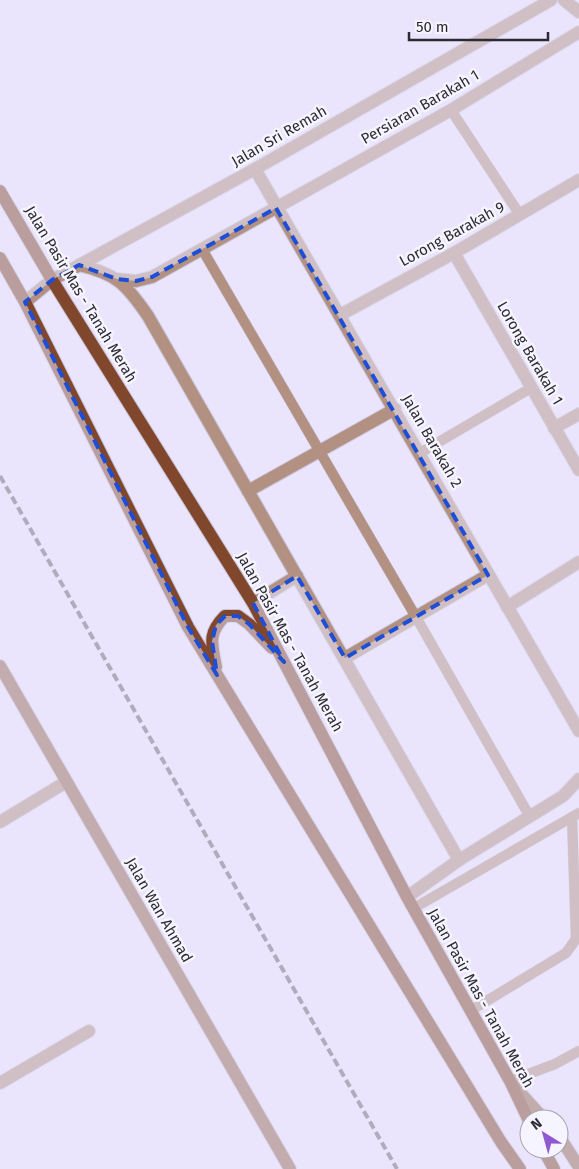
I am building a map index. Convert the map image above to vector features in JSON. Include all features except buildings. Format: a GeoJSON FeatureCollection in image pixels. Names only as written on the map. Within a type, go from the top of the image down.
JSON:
{"type":"FeatureCollection","features":[{"type":"Feature","properties":{"kind":"main road","name":"Jalan Pasir Mas - Tanah Merah"},"geometry":{"type":"LineString","coordinates":[[0,191],[52,280],[254,603],[410,903],[510,1081],[523,1109]]}},
{"type":"Feature","properties":{"kind":"main road"},"geometry":{"type":"LineString","coordinates":[[0,258],[26,302],[188,627],[500,1142],[520,1169]]}},
{"type":"Feature","properties":{"kind":"main road"},"geometry":{"type":"LineString","coordinates":[[217,675],[212,641],[216,625],[225,616],[238,616],[249,624],[284,662]]}},
{"type":"Feature","properties":{"kind":"street","name":"Jalan Sri Remah"},"geometry":{"type":"LineString","coordinates":[[26,302],[52,280],[255,169],[550,0]]}},
{"type":"Feature","properties":{"kind":"street"},"geometry":{"type":"LineString","coordinates":[[564,0],[579,12]]}},
{"type":"Feature","properties":{"kind":"street","name":"Persiaran Barakah 1"},"geometry":{"type":"LineString","coordinates":[[117,279],[136,281],[152,277],[451,110],[579,32]]}},
{"type":"Feature","properties":{"kind":"street","name":"Jalan Barakah 2"},"geometry":{"type":"LineString","coordinates":[[255,169],[276,208],[395,409],[488,575],[576,716],[579,731]]}},
{"type":"Feature","properties":{"kind":"street","name":"Lorong Barakah 9"},"geometry":{"type":"LineString","coordinates":[[340,315],[579,180]]}},
{"type":"Feature","properties":{"kind":"street","name":"Lorong Barakah 1"},"geometry":{"type":"LineString","coordinates":[[454,252],[579,470]]}},
{"type":"Feature","properties":{"kind":"street"},"geometry":{"type":"LineString","coordinates":[[79,265],[101,270],[117,279],[131,291],[148,316],[459,860]]}},
{"type":"Feature","properties":{"kind":"street"},"geometry":{"type":"LineString","coordinates":[[248,491],[395,409]]}},
{"type":"Feature","properties":{"kind":"street"},"geometry":{"type":"LineString","coordinates":[[554,428],[579,414]]}},
{"type":"Feature","properties":{"kind":"street"},"geometry":{"type":"LineString","coordinates":[[507,607],[579,562]]}},
{"type":"Feature","properties":{"kind":"street"},"geometry":{"type":"LineString","coordinates":[[345,658],[488,575]]}},
{"type":"Feature","properties":{"kind":"street"},"geometry":{"type":"LineString","coordinates":[[254,603],[297,576]]}},
{"type":"Feature","properties":{"kind":"street","name":"Jalan Wan Ahmad"},"geometry":{"type":"LineString","coordinates":[[0,666],[290,1169]]}},
{"type":"Feature","properties":{"kind":"street"},"geometry":{"type":"LineString","coordinates":[[410,903],[459,860],[563,796],[579,779]]}},
{"type":"Feature","properties":{"kind":"street"},"geometry":{"type":"LineString","coordinates":[[0,822],[66,782]]}},
{"type":"Feature","properties":{"kind":"street"},"geometry":{"type":"LineString","coordinates":[[0,1083],[89,1031]]}},
{"type":"Feature","properties":{"kind":"street"},"geometry":{"type":"LineString","coordinates":[[510,1081],[535,1109]]}},
{"type":"Feature","properties":{"kind":"street"},"geometry":{"type":"LineString","coordinates":[[500,1142],[515,1169]]}},
{"type":"Feature","properties":{"kind":"street"},"geometry":{"type":"LineString","coordinates":[[569,1152],[579,1167]]}},
{"type":"Feature","properties":{"kind":"lane"},"geometry":{"type":"LineString","coordinates":[[451,110],[520,215]]}},
{"type":"Feature","properties":{"kind":"lane"},"geometry":{"type":"LineString","coordinates":[[202,249],[530,817]]}},
{"type":"Feature","properties":{"kind":"lane"},"geometry":{"type":"LineString","coordinates":[[420,453],[531,388]]}},
{"type":"Feature","properties":{"kind":"lane"},"geometry":{"type":"LineString","coordinates":[[410,903],[575,815],[576,939],[572,947],[566,953],[470,1011]]}},
{"type":"Feature","properties":{"kind":"lane"},"geometry":{"type":"LineString","coordinates":[[510,1081],[555,1064],[579,1051]]}},
{"type":"Feature","properties":{"kind":"highlighted area"},"geometry":{"type":"Polygon","coordinates":[[[276,208],[488,575],[345,658],[297,576],[253,603],[284,662],[249,624],[238,616],[225,616],[216,625],[212,641],[217,675],[188,627],[25,302],[52,280],[79,265],[117,279],[136,281],[152,277],[276,208]]]}},
{"type":"Feature","properties":{"kind":"railway"},"geometry":{"type":"LineString","coordinates":[[0,476],[397,1169]]}}]}
